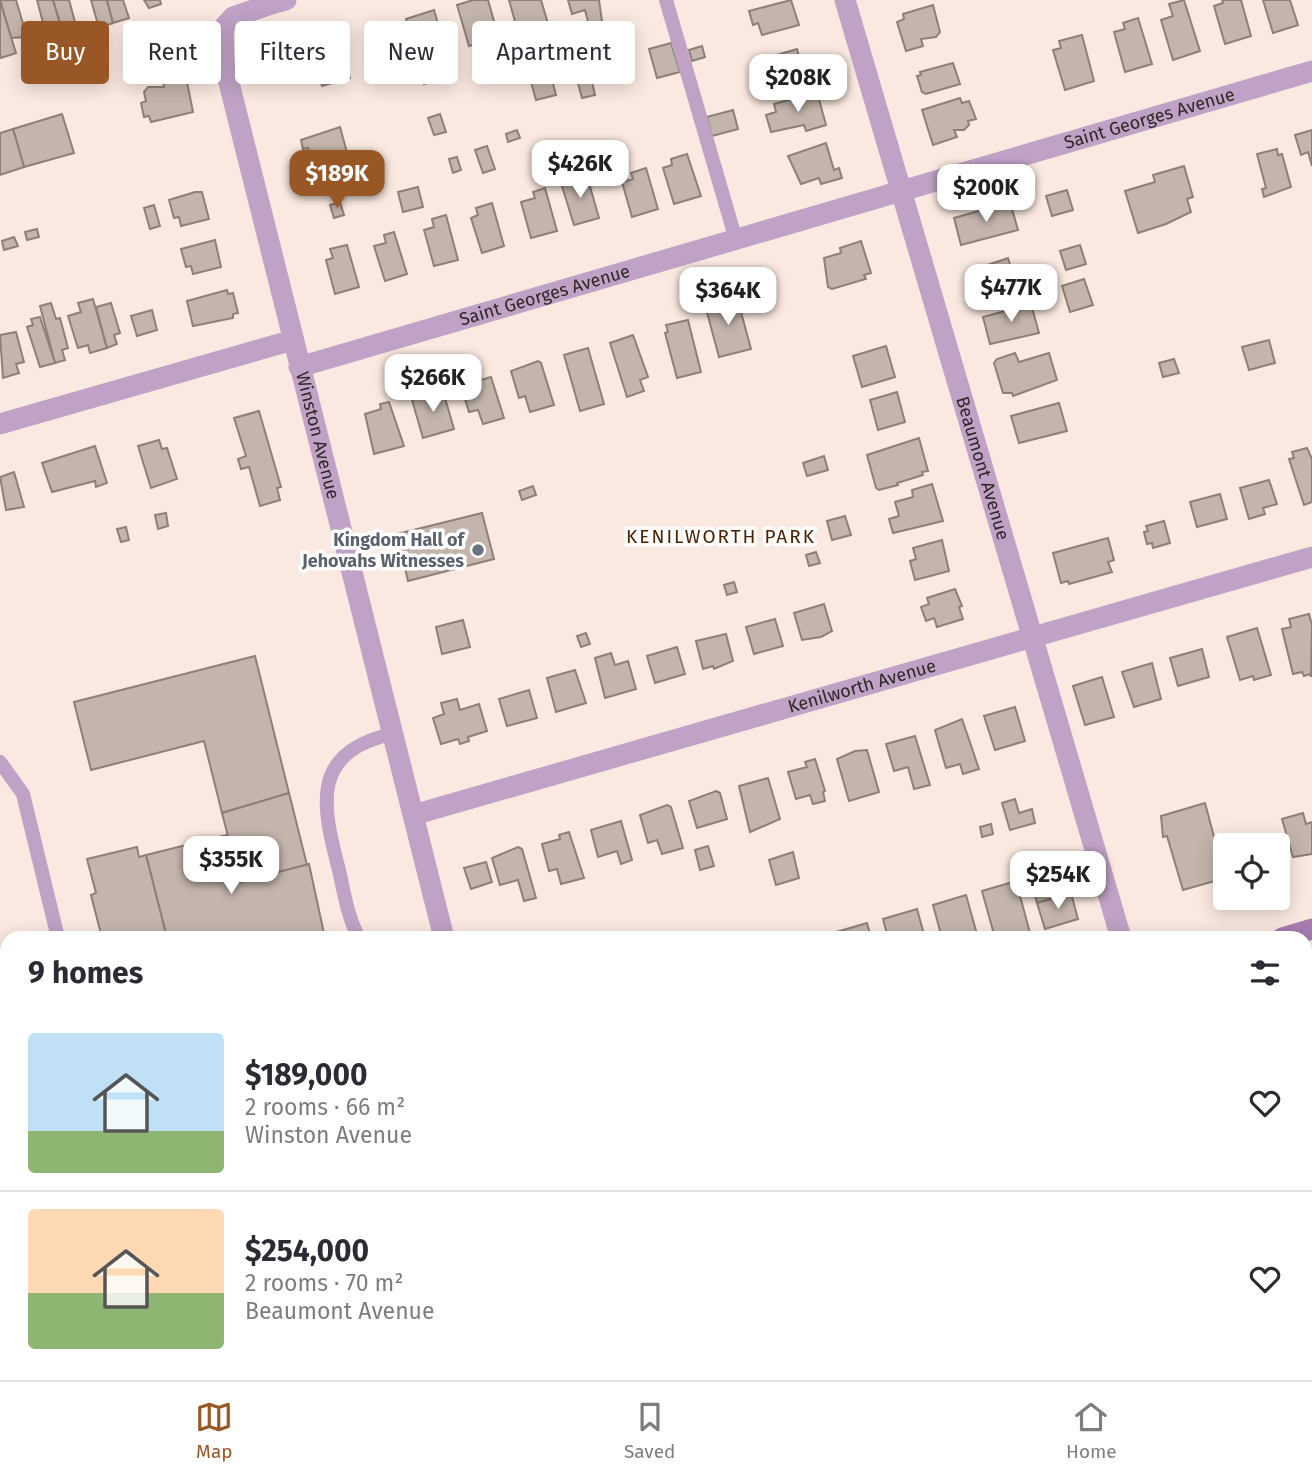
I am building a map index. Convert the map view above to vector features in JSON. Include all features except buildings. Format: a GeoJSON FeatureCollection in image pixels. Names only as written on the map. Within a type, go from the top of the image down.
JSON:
{"type":"FeatureCollection","features":[{"type":"Feature","properties":{"kind":"street","name":"Beaumont Avenue"},"geometry":{"type":"LineString","coordinates":[[845,0],[1119,931]]}},
{"type":"Feature","properties":{"kind":"street","name":"Winston Avenue"},"geometry":{"type":"LineString","coordinates":[[274,2],[233,17],[223,28],[221,42],[292,340],[442,931]]}},
{"type":"Feature","properties":{"kind":"street","name":"Saint Georges Avenue"},"geometry":{"type":"LineString","coordinates":[[299,367],[1312,71]]}},
{"type":"Feature","properties":{"kind":"street"},"geometry":{"type":"LineString","coordinates":[[0,424],[292,340]]}},
{"type":"Feature","properties":{"kind":"street","name":"Kenilworth Avenue"},"geometry":{"type":"LineString","coordinates":[[413,815],[1312,557]]}},
{"type":"Feature","properties":{"kind":"lane"},"geometry":{"type":"LineString","coordinates":[[666,0],[736,240]]}},
{"type":"Feature","properties":{"kind":"lane"},"geometry":{"type":"LineString","coordinates":[[357,931],[324,810],[326,793],[334,772],[360,742],[392,734]]}},
{"type":"Feature","properties":{"kind":"lane"},"geometry":{"type":"LineString","coordinates":[[0,762],[23,794],[56,931]]}},
{"type":"Feature","properties":{"kind":"place","name":"Kingdom Hall of Jehovahs Witnesses"},"geometry":{"type":"Point","coordinates":[478,550]}},
{"type":"Feature","properties":{"kind":"district","name":"KENILWORTH PARK"},"geometry":{"type":"Point","coordinates":[721,536]}}]}
